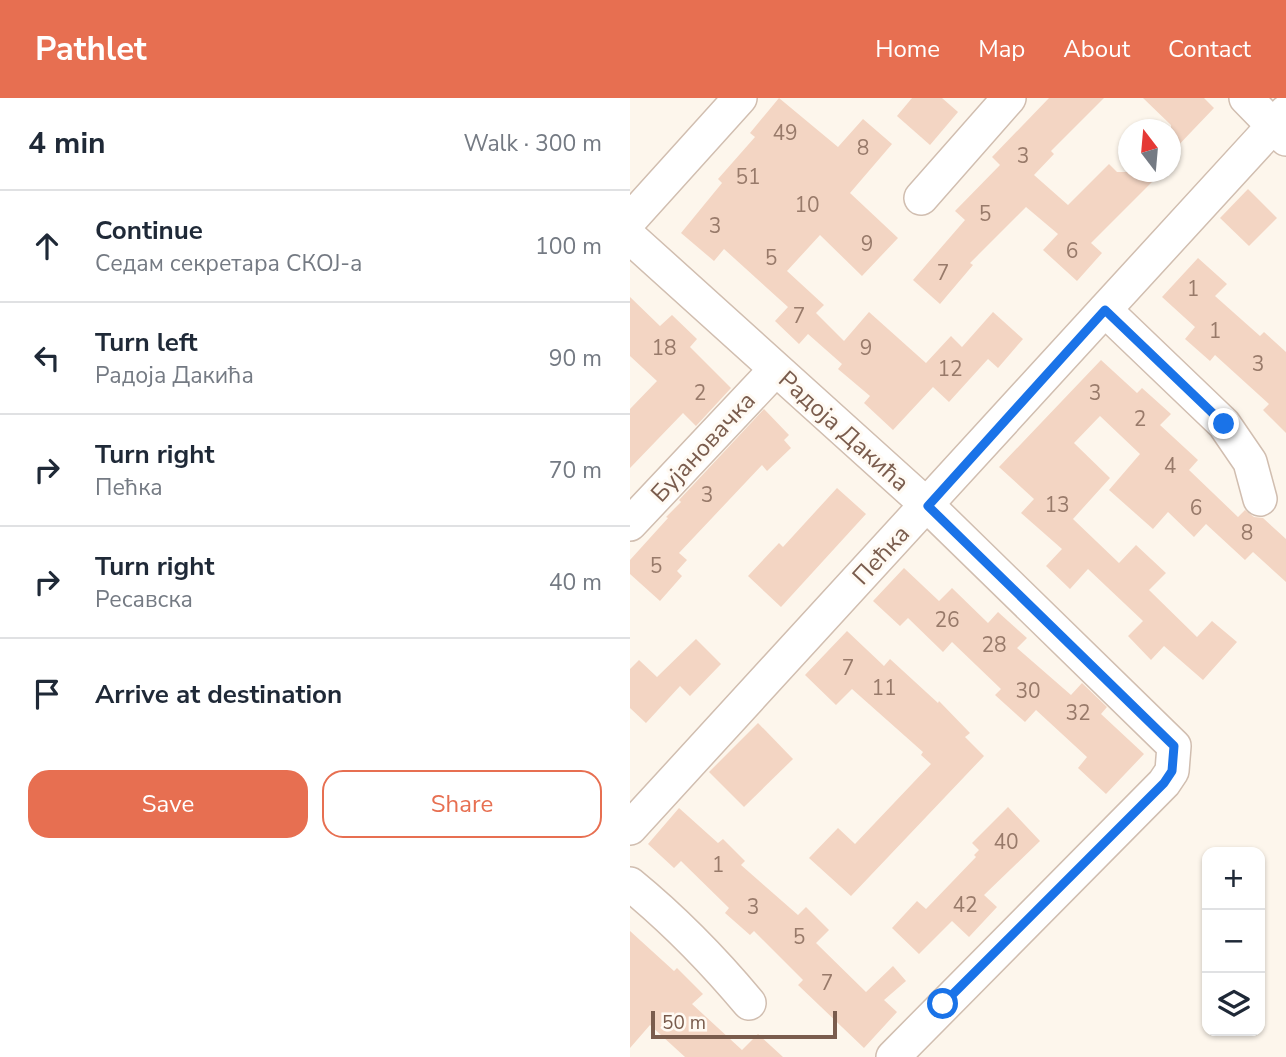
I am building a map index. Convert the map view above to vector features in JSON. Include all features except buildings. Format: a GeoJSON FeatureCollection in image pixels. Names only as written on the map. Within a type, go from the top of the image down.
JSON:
{"type":"FeatureCollection","features":[{"type":"Feature","properties":{"kind":"street"},"geometry":{"type":"LineString","coordinates":[[630,220],[740,98]]}},
{"type":"Feature","properties":{"kind":"street"},"geometry":{"type":"LineString","coordinates":[[921,198],[1009,98]]}},
{"type":"Feature","properties":{"kind":"street"},"geometry":{"type":"LineString","coordinates":[[1246,98],[1282,126]]}},
{"type":"Feature","properties":{"kind":"street","name":"Пећка"},"geometry":{"type":"LineString","coordinates":[[630,828],[1105,310],[1282,126]]}},
{"type":"Feature","properties":{"kind":"street","name":"Радоја Дакића"},"geometry":{"type":"LineString","coordinates":[[630,237],[928,506],[1174,746],[1172,771],[1164,783],[893,1057]]}},
{"type":"Feature","properties":{"kind":"street"},"geometry":{"type":"LineString","coordinates":[[1105,310],[1224,424],[1250,462],[1260,499]]}},
{"type":"Feature","properties":{"kind":"street","name":"Бујановачка"},"geometry":{"type":"LineString","coordinates":[[630,524],[775,370]]}},
{"type":"Feature","properties":{"kind":"street"},"geometry":{"type":"LineString","coordinates":[[630,884],[671,918],[720,968],[749,1003]]}},
{"type":"Feature","properties":{"kind":"route"},"geometry":{"type":"LineString","coordinates":[[943,1004],[1164,783],[1172,771],[1175,759],[1174,746],[928,506],[1105,310],[1224,424]]}}]}
